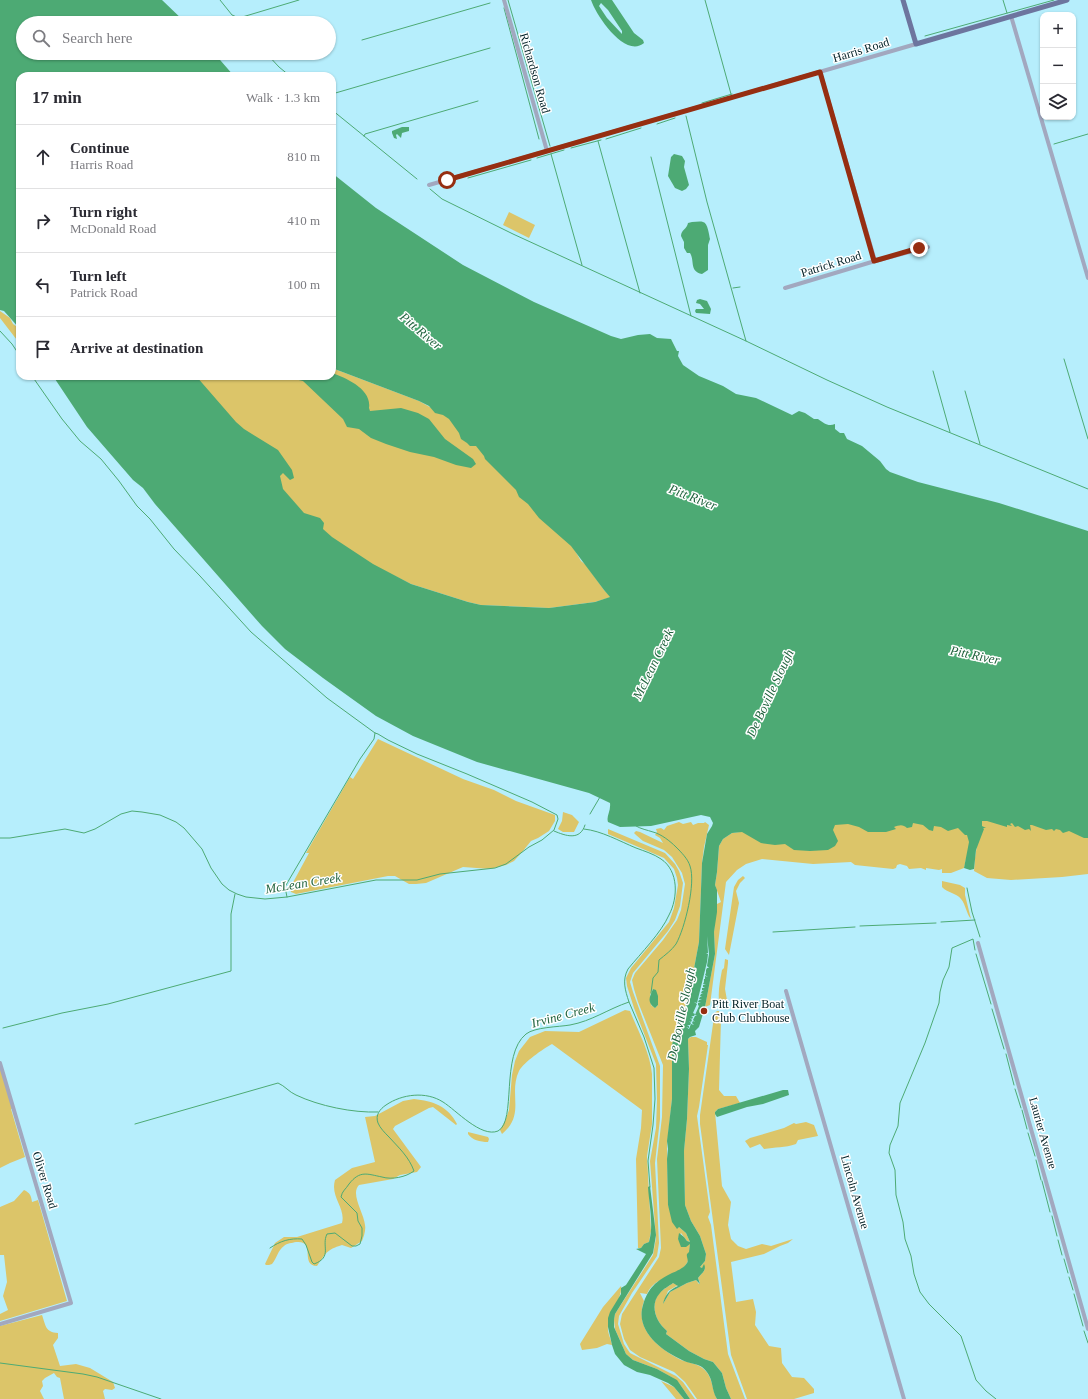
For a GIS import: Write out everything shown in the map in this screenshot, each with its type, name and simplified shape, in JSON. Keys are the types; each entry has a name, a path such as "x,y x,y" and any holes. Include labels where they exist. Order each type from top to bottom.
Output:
{"main road":[{"path":"903,0 916,44"},
{"name":"Harris Road","path":"916,44 1067,0"}],"street":[{"name":"Richardson Road","path":"504,0 547,151"},
{"path":"1011,16 1088,278"},
{"name":"Harris Road","path":"429,185 916,44"},
{"path":"820,72 874,261"},
{"name":"Patrick Road","path":"785,288 874,261 928,247"},
{"name":"Laurier Avenue","path":"978,944 1088,1329"},
{"name":"Lincoln Avenue","path":"786,992 904,1399"},
{"name":"Oliver Road","path":"0,1063 71,1303 0,1324"}],"shaded area":[{"path":"509,212 535,225 529,238 503,225"},
{"path":"0,311 10,318 16,326 16,339 0,318"},
{"path":"336,370 419,401 532,464 570,542 581,561 586,565 604,590 611,597 595,602 549,608 481,605 411,584 332,545 182,380 336,380"},
{"path":"378,739 463,779 555,815 555,821 549,831 531,841 514,861 506,865 490,869 463,867 426,883 409,884 395,876 388,876 296,894 291,892 290,888 309,853 306,853 350,777 353,779"},
{"path":"1088,790 1088,874 1011,880 987,878 974,871 982,812"},
{"path":"988,801 964,868 951,873 942,873 942,869 909,869 907,866 900,864 893,869 855,865 851,862 813,864 762,859 746,864 737,870 726,882 710,1005 705,1007 715,954 714,932 716,906 721,902 715,885 719,846 723,839 732,833"},
{"path":"563,812 572,815 579,822 574,832 563,832 558,829 562,821"},
{"path":"679,822 683,824 691,822 693,825 705,822 709,825 702,863 699,942 689,995 672,1045 672,1099 667,1145 668,1205 679,1227 686,1233 690,1242 687,1241 681,1233 678,1239 680,1242 690,1244 690,1246 688,1261 683,1268 655,1284 650,1288 647,1294 640,1293 644,1301 642,1320 645,1329 650,1336 664,1350 681,1360 701,1367 708,1374 717,1399 697,1399 685,1382 674,1372 640,1357 630,1350 624,1339 620,1324 622,1314 659,1257 661,1248 657,1159 662,1117 663,1065 638,1002 632,980 635,973 663,940 677,920 681,910 685,884 682,873 672,857 664,850 643,841 634,833 636,831 640,832 663,843 660,838 655,835 657,832 656,829 661,828 664,830 667,826","holes":["653,989 655,991 658,1005 655,1008 651,1005 650,995"]},
{"path":"608,829 665,853 675,864 683,883 680,906 675,920 668,931 633,973 630,982 660,1066 660,1119 655,1163 659,1243 657,1256 632,1293 619,1316 618,1324 624,1344 630,1353 676,1376 683,1382 695,1399 690,1399 679,1383 673,1378 657,1369 633,1360 626,1354 615,1329 615,1314 653,1255 656,1238 650,1161 656,1128 656,1064 634,1008 626,978 631,968 669,922 674,908 678,885 674,869 664,858 608,834"},
{"path":"743,876 745,878 740,883 736,891 739,903 729,955 725,949 734,887 738,880"},
{"path":"942,881 960,885 965,888 965,895 971,919 961,899 957,895 944,889 942,887"},
{"path":"725,959 728,960 725,989 727,1000 726,1006 720,1006 719,988"},
{"path":"625,1010 630,1011 640,1034 649,1058 652,1074 652,1124 647,1156 651,1231 649,1242 644,1244 641,1248 638,1248 636,1159 642,1110 552,1044 539,1052 521,1067 516,1079 515,1111 513,1119 502,1134 500,1130 509,1110 512,1075 515,1061 519,1051 530,1037 545,1031 579,1032"},
{"path":"717,1011 719,1011 721,1019 719,1090 724,1096 736,1096 740,1103 718,1109 715,1112 722,1186 731,1202 728,1225 731,1239 738,1246 746,1249 762,1244 771,1246 793,1239 788,1243 764,1254 731,1262 736,1302 753,1299 756,1312 755,1325 769,1346 781,1348 782,1363 792,1377 804,1378 814,1389 814,1393 794,1399 747,1399 731,1355 700,1124 714,1017"},
{"path":"691,1037 696,1037 707,1042 708,1045 697,1116 710,1212 708,1217 711,1225 728,1354 745,1399 731,1399 722,1373 713,1362 689,1351 666,1334 667,1331 657,1318 654,1308 660,1292 673,1283 678,1285 668,1291 663,1304 670,1292 696,1280 699,1284 698,1278 704,1271 705,1267 700,1267 705,1261 706,1254 700,1236 691,1221 685,1205 684,1151 689,1069 688,1039"},
{"path":"0,1062 14,1108 11,1109 25,1157 0,1168"},
{"path":"414,1099 434,1103 449,1113 457,1124 456,1125 433,1107 395,1126 393,1129 421,1167 417,1172 400,1175 393,1179 359,1185 356,1193 365,1227 365,1233 362,1241 351,1248 342,1245 329,1250 317,1266 312,1265 309,1262 306,1245 302,1242 290,1243 282,1248 272,1264 266,1265 265,1264 275,1243 284,1237 297,1237 342,1223 342,1212 336,1197 334,1186 335,1180 352,1168 375,1162 365,1117 375,1116 403,1101"},
{"path":"806,1122 814,1125 818,1136 798,1140 796,1144 784,1147 764,1149 760,1144 750,1148 745,1141 750,1138 784,1128 794,1123"},
{"path":"468,1132 488,1137 488,1142 474,1139 468,1134"},
{"path":"24,1190 30,1194 32,1202 38,1200 67,1301 0,1321 0,1314 8,1310 3,1296 7,1282 4,1255 0,1255 0,1207 14,1201"},
{"path":"621,1286 620,1295 608,1326 612,1345 607,1344 597,1348 582,1350 580,1344 603,1307"},
{"path":"42,1315 48,1330 58,1333 58,1338 53,1345 60,1366 76,1364 90,1368 113,1382 115,1388 112,1390 105,1389 103,1391 105,1399 64,1399 60,1378 54,1373 42,1381 43,1386 40,1391 44,1399 0,1399 0,1326"},
{"path":"661,1381 674,1387 684,1399 676,1399"}],"water":[{"path":"0,0 162,0 179,16 16,16 16,60 220,60 231,72 16,72 16,324 4,311 0,310"},
{"path":"591,0 612,0 634,33 643,40 644,43 636,46 628,45 620,40 612,33 594,7","holes":["601,3 608,10 622,31 622,34 607,18 599,6"]},
{"path":"402,127 409,127 409,131 402,133 401,138 397,134 397,139 394,138 392,131"},
{"path":"674,154 682,156 685,161 684,167 689,185 682,191 675,188 668,176 671,157"},
{"path":"336,176 376,208 463,265 534,302 611,336 621,339 650,334 657,338 671,339 677,351 679,351 678,356 683,365 699,376 723,386 736,394 756,398 792,415 799,411 826,424 835,424 835,429 840,433 844,433 847,439 862,446 880,461 890,472 918,482 999,503 1088,531 1088,838 1084,838 1069,831 1063,833 1060,830 1046,830 1032,825 1030,825 1031,831 1029,829 1025,830 1018,826 1015,827 1012,823 1010,824 1012,826 1007,825 1007,827 982,821 982,826 986,828 983,828 984,829 976,850 974,869 970,870 964,868 969,842 967,835 965,835 958,828 948,831 941,827 934,826 933,831 929,830 923,825 913,823 912,827 907,828 899,825 894,827 896,829 886,832 868,832 859,827 848,824 835,825 833,830 838,841 835,846 828,850 794,850 785,844 775,845 761,843 742,832 732,833 723,839 719,846 715,885 717,890 717,912 714,932 715,954 705,1007 699,1027 695,1031 696,1035 688,1039 689,1069 684,1151 685,1205 691,1221 700,1236 706,1254 705,1261 700,1267 702,1268 704,1264 705,1268 698,1278 700,1284 696,1280 670,1292 663,1304 668,1293 678,1286 673,1283 660,1293 654,1308 657,1318 667,1331 666,1334 689,1351 713,1362 722,1373 731,1399 717,1399 711,1379 702,1367 674,1356 652,1339 643,1323 642,1314 645,1299 653,1286 661,1279 686,1265 688,1262 687,1254 689,1252 690,1244 686,1247 681,1247 678,1239 679,1233 690,1242 686,1233 679,1227 677,1229 672,1222 668,1205 667,1141 672,1099 672,1045 676,1030 684,1014 689,995 699,942 702,863 707,834 713,823 710,817 701,815 651,826 620,827 608,822 610,803 589,793 477,762 413,736 376,716 285,649 262,626 155,504 143,488 133,480 87,427 56,380 199,380 236,422 244,429 278,450 292,470 294,478 290,480 283,473 280,476 283,489 304,513 320,518 324,523 323,529 332,537 373,564 411,584 481,605 549,608 595,602 610,597 571,546 539,518 528,504 519,497 516,490 485,459 476,446 470,446 461,439 459,433 449,419 443,415 435,413 429,406 336,370"},
{"path":"688,223 705,223 710,239 708,245 708,270 702,274 695,271 690,253 687,253 684,248 684,242 681,236"},
{"path":"700,299 707,301 711,309 710,314 696,313 696,309 704,309 700,304 696,303 697,300"},
{"path":"336,375 351,381 362,390 369,401 370,411 401,408 418,413 429,419 445,439 473,459 476,464 471,468 456,465 434,457 410,452 371,438 359,429 347,427 343,419 303,381 299,380 336,380"},
{"path":"653,989 656,990 658,996 658,1005 655,1008 650,1002 650,995"},
{"path":"783,1090 788,1090 789,1095 717,1117 715,1114 718,1109"},
{"path":"650,1186 656,1235 653,1253 615,1314 614,1327 626,1354 633,1360 657,1369 677,1380 690,1399 684,1399 674,1387 668,1383 650,1375 637,1372 624,1365 615,1354 608,1327 610,1312 621,1294 621,1288 626,1285 646,1254 636,1249 641,1248 644,1244 649,1242 651,1222 648,1187"}],"pier":[{"path":"707,936 709,954 707,966 709,968 707,968 705,975 708,977 705,976 703,984 706,985 703,985 705,988 702,988 704,991 702,991 701,993 703,994 700,996 702,997 699,999 702,1000 699,1000 698,1002 701,1003 698,1003 699,1006 695,1015 697,1016 695,1016 693,1020 695,1022 693,1021 692,1023 694,1025 691,1024 689,1029 686,1027 689,1028 687,1025 690,1025 691,1023 689,1021 691,1022 692,1020 690,1018 692,1019 693,1017 691,1016 694,1016 695,1014 693,1013 697,1004 694,1002 697,1003 707,962"}],"waterway":[{"path":"220,0 234,16"},
{"path":"246,16 299,0"},
{"path":"508,0 550,146"},
{"path":"705,0 731,94"},
{"path":"1003,0 1007,13"},
{"path":"925,36 1054,0"},
{"path":"362,40 490,3"},
{"path":"504,8 539,139"},
{"path":"336,93 490,48"},
{"path":"272,60 285,72"},
{"path":"702,103 732,94"},
{"path":"364,136 365,134 478,101"},
{"path":"336,113 417,179"},
{"path":"686,116 707,202 746,341"},
{"path":"657,124 675,118"},
{"path":"606,139 641,128"},
{"path":"1054,144 1088,134"},
{"path":"571,148 601,140"},
{"path":"598,141 640,293"},
{"path":"537,158 564,150"},
{"path":"551,154 582,265"},
{"path":"651,157 691,316"},
{"path":"468,178 531,160"},
{"path":"430,189 442,199 513,234 746,341 827,380 887,407 1088,489"},
{"path":"733,288 740,287"},
{"path":"0,331 16,350"},
{"path":"1064,359 1088,439"},
{"path":"933,371 950,432"},
{"path":"0,838 10,838 65,829 84,833 95,829 121,814 132,811 160,815 176,822 184,828 202,849 211,868 222,884 229,890 246,897 265,899 287,897 376,880 417,880 440,874 495,868 506,864 529,847 542,840 554,830 558,819 557,815 532,802 417,754 388,740 375,733 327,698 251,632 174,549 150,519 137,506 101,459 80,441 62,419 35,380"},
{"path":"965,391 980,444"},
{"path":"287,897 286,885 360,759 374,739 375,733"},
{"name":"McLean Creek","path":"590,814 600,797"},
{"name":"McLean Creek","path":"554,831 572,836 580,833 585,825"},
{"path":"636,826 659,834 671,842 680,851 689,863 692,883 689,905 683,927 676,944 659,960 658,972 653,978 651,993"},
{"name":"Irvine Creek","path":"270,1248 285,1240 302,1239 314,1264 320,1261 325,1255 325,1238 327,1234 335,1233 352,1246 360,1244 362,1228 358,1221 357,1213 341,1197 343,1192 353,1180 360,1175 368,1174 386,1178 394,1178 407,1175 414,1171 407,1157 378,1123 377,1117 379,1112 386,1105 392,1101 407,1096 429,1096 443,1102 469,1122 484,1131 498,1131 504,1125 507,1115 513,1057 518,1044 526,1034 535,1030 578,1023 629,1002 625,985 626,973 656,936 669,915 674,901 674,878 667,864 661,859 604,834 584,829"},
{"path":"967,888 972,912 980,937"},
{"path":"3,1028 62,1013 108,1004 231,971 231,914 235,894"},
{"path":"941,922 975,920"},
{"path":"860,926 936,923"},
{"path":"773,932 855,927"},
{"path":"975,950 973,939 952,948 949,967 943,980 940,992 939,1003 925,1043 900,1103 898,1126 890,1145 889,1153 895,1170 896,1195 903,1222 905,1239 920,1292 929,1304 961,1336 976,1380 996,1399"},
{"path":"976,954 991,1004"},
{"path":"629,1002 644,1037 654,1068 655,1099 648,1161 650,1187"},
{"path":"992,1009 1004,1049"},
{"path":"1006,1054 1014,1085"},
{"path":"135,1124 278,1083 296,1095 325,1105 347,1110 378,1112"},
{"path":"1015,1089 1021,1108"},
{"path":"1022,1110 1027,1129"},
{"path":"1028,1133 1035,1156"},
{"path":"1036,1160 1041,1180"},
{"path":"1042,1181 1050,1212"},
{"path":"1052,1216 1057,1236"},
{"path":"1058,1240 1062,1255"},
{"path":"1064,1259 1068,1273"},
{"path":"1069,1277 1073,1290"},
{"path":"1074,1294 1083,1326"},
{"path":"1084,1331 1088,1343"},
{"path":"0,1363 97,1377 161,1399"}],"place":[{"name":"Pitt River Boat Club Clubhouse","path":"704,1011"}],"route":[{"path":"447,180 820,72 874,261 919,248"}],"water label":[{"name":"Pitt River","path":"421,331"},
{"name":"Pitt River","path":"693,497"},
{"name":"Pitt River","path":"975,655"},
{"name":"De Boville Slough","path":"770,693"},
{"name":"De Boville Slough","path":"681,1014"}]}
